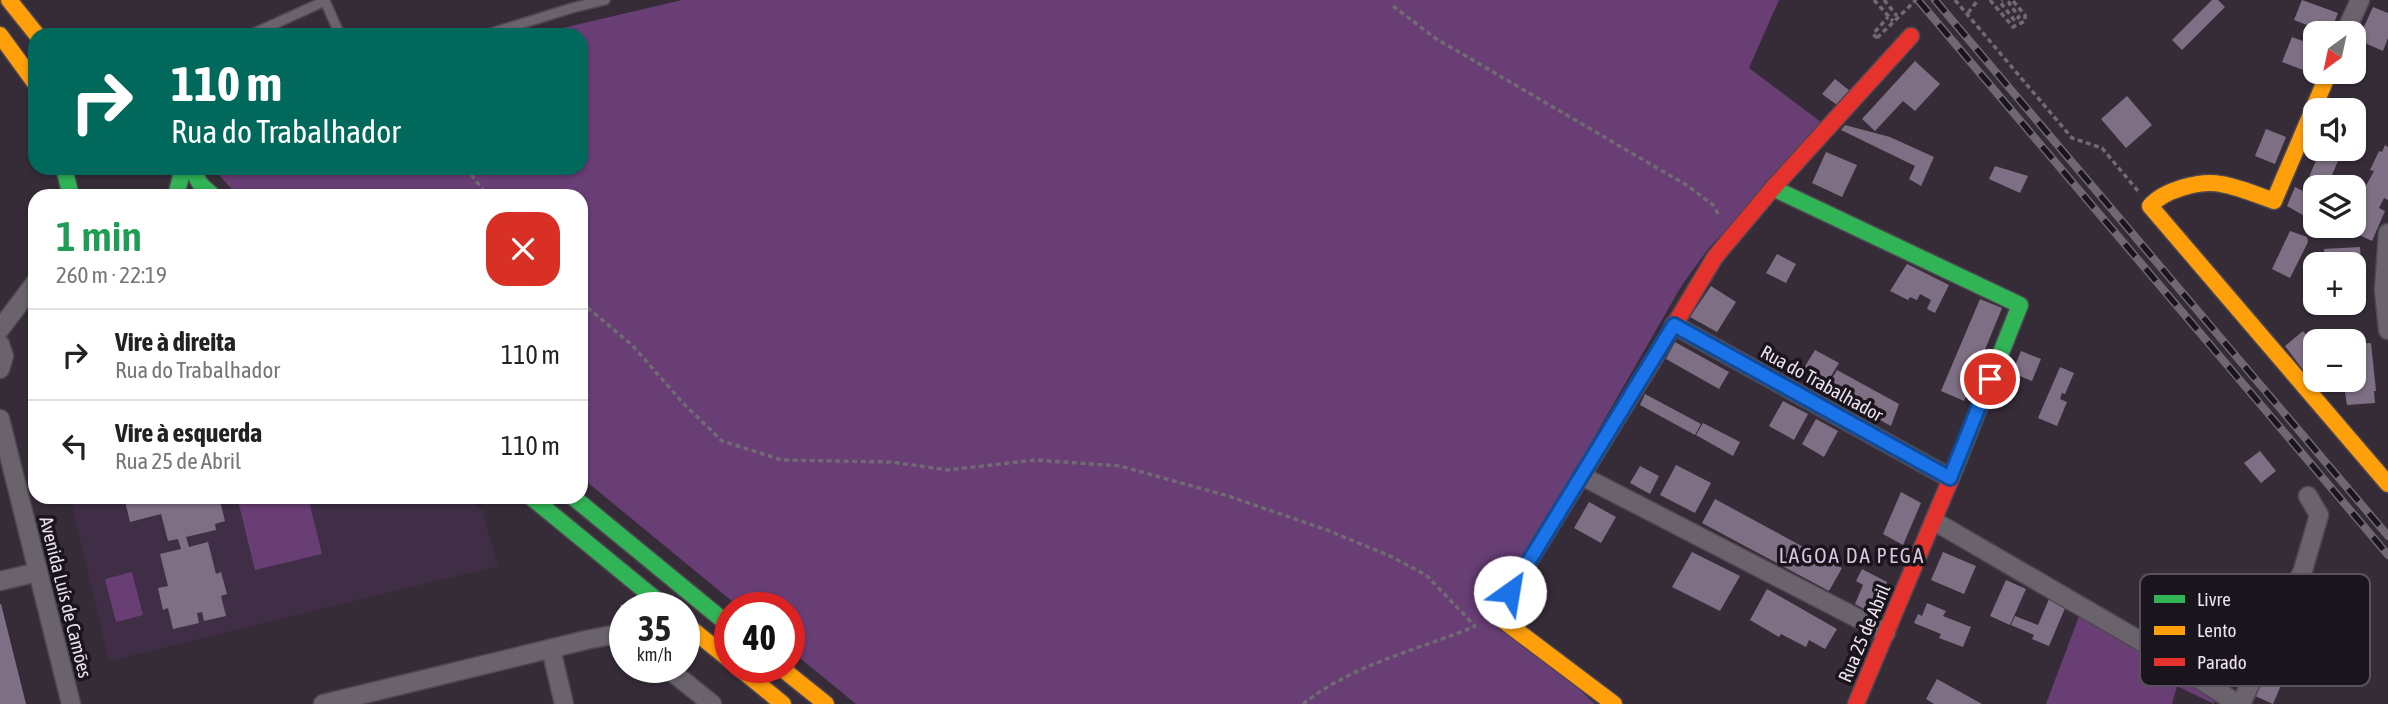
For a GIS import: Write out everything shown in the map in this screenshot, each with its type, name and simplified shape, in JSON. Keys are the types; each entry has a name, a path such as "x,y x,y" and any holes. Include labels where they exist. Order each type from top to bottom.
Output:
{"street":[{"path":"9,0 31,28"},
{"path":"2350,21 2360,0"},
{"path":"0,35 28,73"},
{"path":"1614,704 1496,615 1715,257 1773,188 1911,36"},
{"path":"2324,84 2274,201 2219,183 2176,188 2156,199 2150,206 2388,484"},
{"name":"Rua 25 de Abril","path":"1773,188 2020,305 1934,521 1856,704"},
{"path":"2388,233 2384,290 2388,329"},
{"path":"0,329 28,292"},
{"name":"Rua do Trabalhador","path":"1674,325 1950,478"},
{"path":"0,344 4,356 0,369"},
{"name":"Avenida Luís de Camões","path":"0,419 71,704"},
{"path":"1582,476 1886,634"},
{"path":"2301,574 2319,515 2308,496"},
{"path":"540,504 647,592"},
{"path":"582,504 714,613"},
{"path":"1934,521 2140,641"},
{"path":"0,581 38,572"},
{"path":"323,704 351,701 609,635"},
{"path":"700,636 714,647"},
{"path":"551,649 565,704"},
{"path":"686,683 712,704"},
{"path":"757,683 783,704"},
{"path":"800,683 826,704"},
{"path":"2211,686 2239,704 2248,686"}],"lane":[{"path":"505,28 572,4 605,0"},
{"path":"265,28 325,1 337,28"}],"path":[{"path":"1874,0 1888,17 1911,36"},
{"path":"1884,0 1897,16 1916,0"},
{"path":"1955,0 2072,138 2102,148 2150,206"},
{"path":"1968,13 1978,0"},
{"path":"1990,0 2013,27 2025,21 2025,15 2010,1 2009,4 2019,17 2015,21 2000,2 2002,0"},
{"path":"1393,6 1435,38 1688,186 1713,205 1731,237"},
{"path":"1877,37 1873,34 1888,17"},
{"path":"472,175 482,189"},
{"path":"588,308 632,346 722,442 782,460 891,462 948,470 1035,460 1120,467 1228,496 1327,530 1390,556 1426,575 1475,626"},
{"path":"1303,704 1367,666 1475,626 1496,615"}],"shaded area":[{"path":"682,0 1779,0 1749,68 1825,125 1708,249 1682,285 1494,611 1595,704 856,704 805,662 805,592 721,592 588,483 588,189 232,189 219,175 588,175 588,28 563,28"},
{"path":"72,504 475,504 482,510 498,566 109,661"},
{"path":"239,504 310,504 322,554 255,570"},
{"path":"132,572 143,615 116,622 105,579"},
{"path":"2081,611 2140,650 2140,686 2177,686 2172,704 2046,704"},
{"path":"2177,686 2194,686 2214,699 2214,704"}],"building":[{"path":"2212,0 2218,0 2225,7 2182,50 2172,40"},
{"path":"2302,0 2338,13 2335,21 2303,21 2303,24 2294,20"},
{"path":"2373,7 2388,13 2388,38 2383,51 2366,44 2366,22"},
{"path":"2292,37 2303,41 2303,70 2282,62"},
{"path":"1915,61 1940,84 1915,111 1903,101 1875,131 1862,119"},
{"path":"1835,79 1850,91 1837,105 1822,94"},
{"path":"2127,96 2152,125 2126,148 2101,119"},
{"path":"1845,125 1890,137 1934,157 1921,186 1909,179 1915,166 1841,130"},
{"path":"2266,129 2286,137 2275,164 2255,156"},
{"path":"2385,145 2388,147 2388,200 2384,198 2379,208 2385,211 2372,241 2366,238 2366,186 2374,171 2370,170 2379,151 2382,152"},
{"path":"1826,152 1857,165 1842,197 1812,183"},
{"path":"2316,161 2338,161 2332,175 2310,175"},
{"path":"1995,166 2028,176 2020,193 1989,179"},
{"path":"2295,187 2303,191 2303,215 2287,206"},
{"path":"2290,231 2307,238 2308,242 2290,278 2272,269"},
{"path":"2360,247 2360,252 2324,252 2324,249"},
{"path":"1777,254 1796,264 1786,283 1766,273"},
{"path":"1907,264 1949,285 1935,313 1927,309 1931,300 1920,294 1917,300 1910,297 1908,300 1890,291"},
{"path":"1711,286 1736,302 1717,332 1690,317"},
{"path":"1980,299 2002,308 1964,401 1941,391"},
{"path":"2303,331 2303,370 2285,346"},
{"path":"1675,342 1729,372 1719,389 1666,359"},
{"path":"2366,343 2371,343 2375,403 2347,405 2345,392 2366,392"},
{"path":"1815,350 1839,363 1823,389 1799,376"},
{"path":"2021,351 2041,359 2032,381 2012,373"},
{"path":"2060,367 2074,373 2060,399 2067,402 2057,426 2038,418"},
{"path":"1837,370 1899,404 1891,426 1825,390"},
{"path":"1645,394 1701,424 1695,435 1640,405"},
{"path":"1783,401 1808,414 1794,440 1769,426"},
{"path":"1816,419 1838,431 1824,457 1802,444"},
{"path":"1703,423 1740,442 1733,456 1696,435"},
{"path":"2260,451 2276,471 2261,483 2244,463"},
{"path":"1676,465 1711,483 1695,513 1660,495"},
{"path":"1640,466 1659,476 1650,494 1630,483"},
{"path":"1901,492 1921,503 1903,545 1883,534"},
{"path":"1715,499 1842,568 1829,591 1702,523"},
{"path":"1589,502 1616,517 1601,543 1574,528"},
{"path":"126,504 221,504 225,521 215,524 216,530 186,537 189,547 208,542 216,574 221,572 227,594 221,596 226,616 204,621 202,612 197,613 199,623 173,629 168,608 163,610 158,588 168,586 160,554 181,549 178,539 168,541 161,514 130,522"},
{"path":"1692,552 1740,576 1720,611 1672,587"},
{"path":"1943,552 1976,566 1964,594 1931,580"},
{"path":"1862,569 1887,582 1873,614 1855,604 1863,585 1856,581"},
{"path":"2006,580 2026,589 2010,625 1990,616"},
{"path":"1767,589 1837,629 1825,649 1809,640 1806,647 1781,634 1779,637 1750,620"},
{"path":"2049,599 2066,606 2049,646 2032,639 2034,635 2011,625 2015,616 2038,625"},
{"path":"1927,603 1946,611 1943,616 1971,627 1963,647 1939,638 1941,634 1914,623 1918,614 1922,616"},
{"path":"1,604 26,704 0,704"},
{"path":"1937,679 1982,704 1934,704 1926,699"},
{"path":"2257,686 2281,686 2273,704 2253,695"}],"railway":[{"path":"1918,0 2388,555"},
{"path":"1935,0 2388,536"}],"traffic: fast":[{"path":"66,175 69,189"},
{"path":"178,189 181,175"},
{"path":"195,175 205,189"},
{"path":"1773,188 2020,305 1952,476"},
{"path":"540,504 647,592"},
{"path":"582,504 714,613"}],"traffic: slow":[{"path":"9,0 31,28"},
{"path":"0,35 28,73"},
{"path":"2324,84 2274,201 2228,185 2203,183 2173,191 2150,206 2388,484"},
{"path":"1614,704 1496,615 1651,364"},
{"path":"700,636 714,647"},
{"path":"757,683 783,704"},
{"path":"800,683 826,704"}],"traffic: jam":[{"path":"1651,364 1715,257 1773,188 1911,36"},
{"path":"1856,704 1952,476"}],"district":[{"name":"LAGOA DA PEGA","path":"1852,556"}],"route":[{"path":"1510,592 1674,325 1950,478 1990,379"}]}
